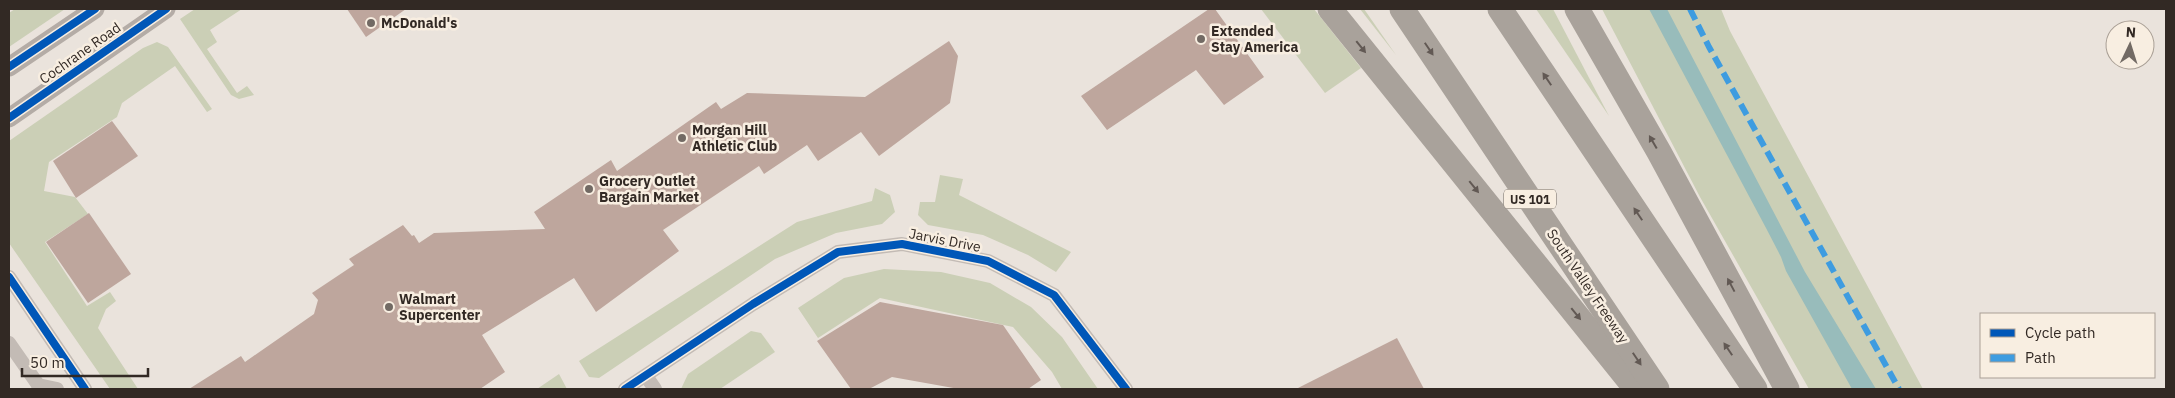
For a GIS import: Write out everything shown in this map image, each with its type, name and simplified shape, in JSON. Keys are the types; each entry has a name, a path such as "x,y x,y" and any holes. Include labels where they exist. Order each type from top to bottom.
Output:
{"highway":[{"path":"1330,9 1636,389"},
{"name":"South Valley Freeway","path":"1402,9 1658,389"},
{"path":"1500,9 1756,389"},
{"path":"1577,9 1659,152 1787,389"}],"main road":[{"name":"Cochrane Road","path":"9,67 95,9"},
{"name":"Cochrane Road","path":"9,118 166,9"}],"street":[{"name":"Jarvis Drive","path":"625,389 753,304 838,252 902,244 988,261 1054,295 1126,389"},
{"path":"9,277 85,389"},
{"path":"9,343 40,387 57,389"},
{"path":"646,376 655,389"}],"green space":[{"path":"15,9 65,9 9,47 9,13"},
{"path":"195,9 242,9 210,30 217,42 207,49 237,93 247,86 254,95 239,99 231,95 180,19"},
{"path":"1261,9 1314,9 1361,68 1325,93"},
{"path":"1360,9 1364,9 1396,55"},
{"path":"1536,9 1553,9 1609,116"},
{"path":"1602,9 1721,9 1730,31 1923,389 1809,389 1700,197"},
{"path":"157,42 168,47 212,109 207,112 175,66 122,103 117,117 49,162 44,191 75,197 88,214 45,242 87,306 110,292 116,301 106,309 98,328 138,389 110,389 9,243 9,141 143,48"},
{"path":"940,175 963,179 959,195 1071,252 1056,272 1028,255 983,235 928,225 918,215 920,202 935,202"},
{"path":"875,188 890,195 895,212 882,224 836,233 775,259 599,378 589,377 579,361 797,222 872,201"},
{"path":"884,269 941,272 990,283 1031,307 1062,337 1098,389 1062,389 1052,372 1013,327 880,298 818,338 798,308 844,278"},
{"path":"751,331 761,333 775,352 720,389 681,389 688,374"},
{"path":"559,374 567,389 537,389"}],"water":[{"path":"1649,9 1667,9 1805,272 1876,389 1852,389 1786,271 1766,228"}],"building":[{"name":"McDonald's","path":"347,9 406,9 366,37"},
{"name":"Extended Stay America","path":"1209,9 1215,9 1264,77 1224,105 1196,70 1107,130 1081,96"},
{"path":"949,41 958,56 950,103 879,156 861,132 818,161 807,145 764,174 759,166 663,230 679,251 596,312 574,278 482,335 505,372 480,389 189,389 241,356 245,362 314,314 318,300 312,293 354,265 349,259 403,225 412,236 414,235 419,243 434,233 545,229 534,212 611,160 617,171 716,102 721,109 747,93 865,97"},
{"path":"112,121 138,156 76,198 53,161"},
{"path":"89,213 131,274 88,303 46,242"},
{"path":"880,302 1003,325 1041,380 1028,389 959,389 892,377 869,389 851,389 817,341"},
{"path":"1397,338 1424,389 1296,389"}],"marked path":[{"path":"1690,9 1709,47 1899,389"}],"cycle path":[{"path":"9,67 95,9"},
{"path":"9,118 166,9"},
{"path":"625,389 753,304 838,252 902,244 988,261 1054,295 1126,389"},
{"path":"9,277 85,389"}],"place":[{"name":"McDonald's","path":"371,23"},
{"name":"Extended Stay America","path":"1201,39"},
{"name":"Morgan Hill Athletic Club","path":"682,138"},
{"name":"Grocery Outlet Bargain Market","path":"589,189"},
{"name":"Walmart Supercenter","path":"389,307"}]}
